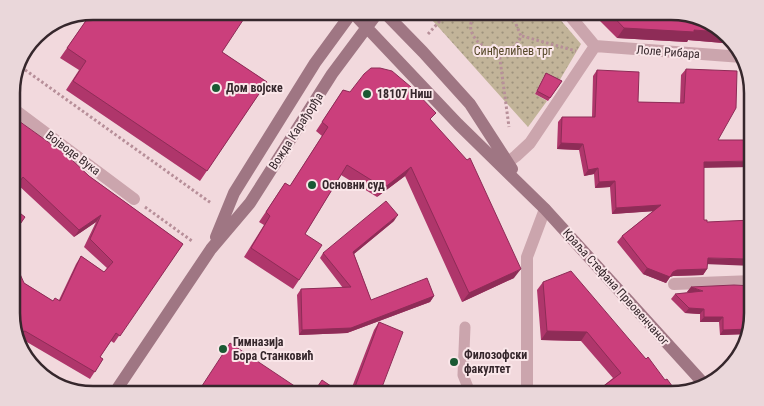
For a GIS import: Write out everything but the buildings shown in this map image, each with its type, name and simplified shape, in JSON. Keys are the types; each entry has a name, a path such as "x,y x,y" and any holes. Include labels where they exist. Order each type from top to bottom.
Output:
{"main road":[{"name":"Вожда Карађорђа","path":"211,249 234,193 315,62 347,20"},
{"name":"Краља Стефана Првовенчаног","path":"360,20 458,124 544,209 700,379"},
{"name":"Вожда Карађорђа","path":"119,386 211,249 250,203 332,74 373,20"},
{"name":"Краља Стефана Првовенчаног","path":"393,20 470,104 526,190"}],"street":[{"path":"508,162 530,142 594,46 573,20"},
{"name":"Лоле Рибара","path":"594,46 734,56"},
{"name":"Војводе Вука","path":"20,113 134,199"},
{"path":"527,386 527,257 544,209"},
{"path":"674,284 744,281"}],"lane":[{"path":"465,326 463,375 467,386"}],"path":[{"path":"428,34 441,20"},
{"path":"471,20 470,22 473,35 484,47 495,52 513,48 521,36"},
{"path":"515,20 521,36"},
{"path":"521,36 579,51"},
{"path":"499,52 509,127"},
{"path":"24,69 211,203"},
{"path":"134,199 192,241"}],"green space":[{"name":"Синђелићев трг","path":"432,20 561,20 581,44 558,83 544,76 535,94 547,101 528,127"}],"place":[{"name":"Дом војске","path":"216,88"},
{"name":"18107 Ниш","path":"367,94"},
{"name":"Основни суд","path":"312,185"},
{"name":"Гимназија Бора Станковић","path":"223,349"},
{"name":"Филозофски факултет","path":"454,362"}]}
